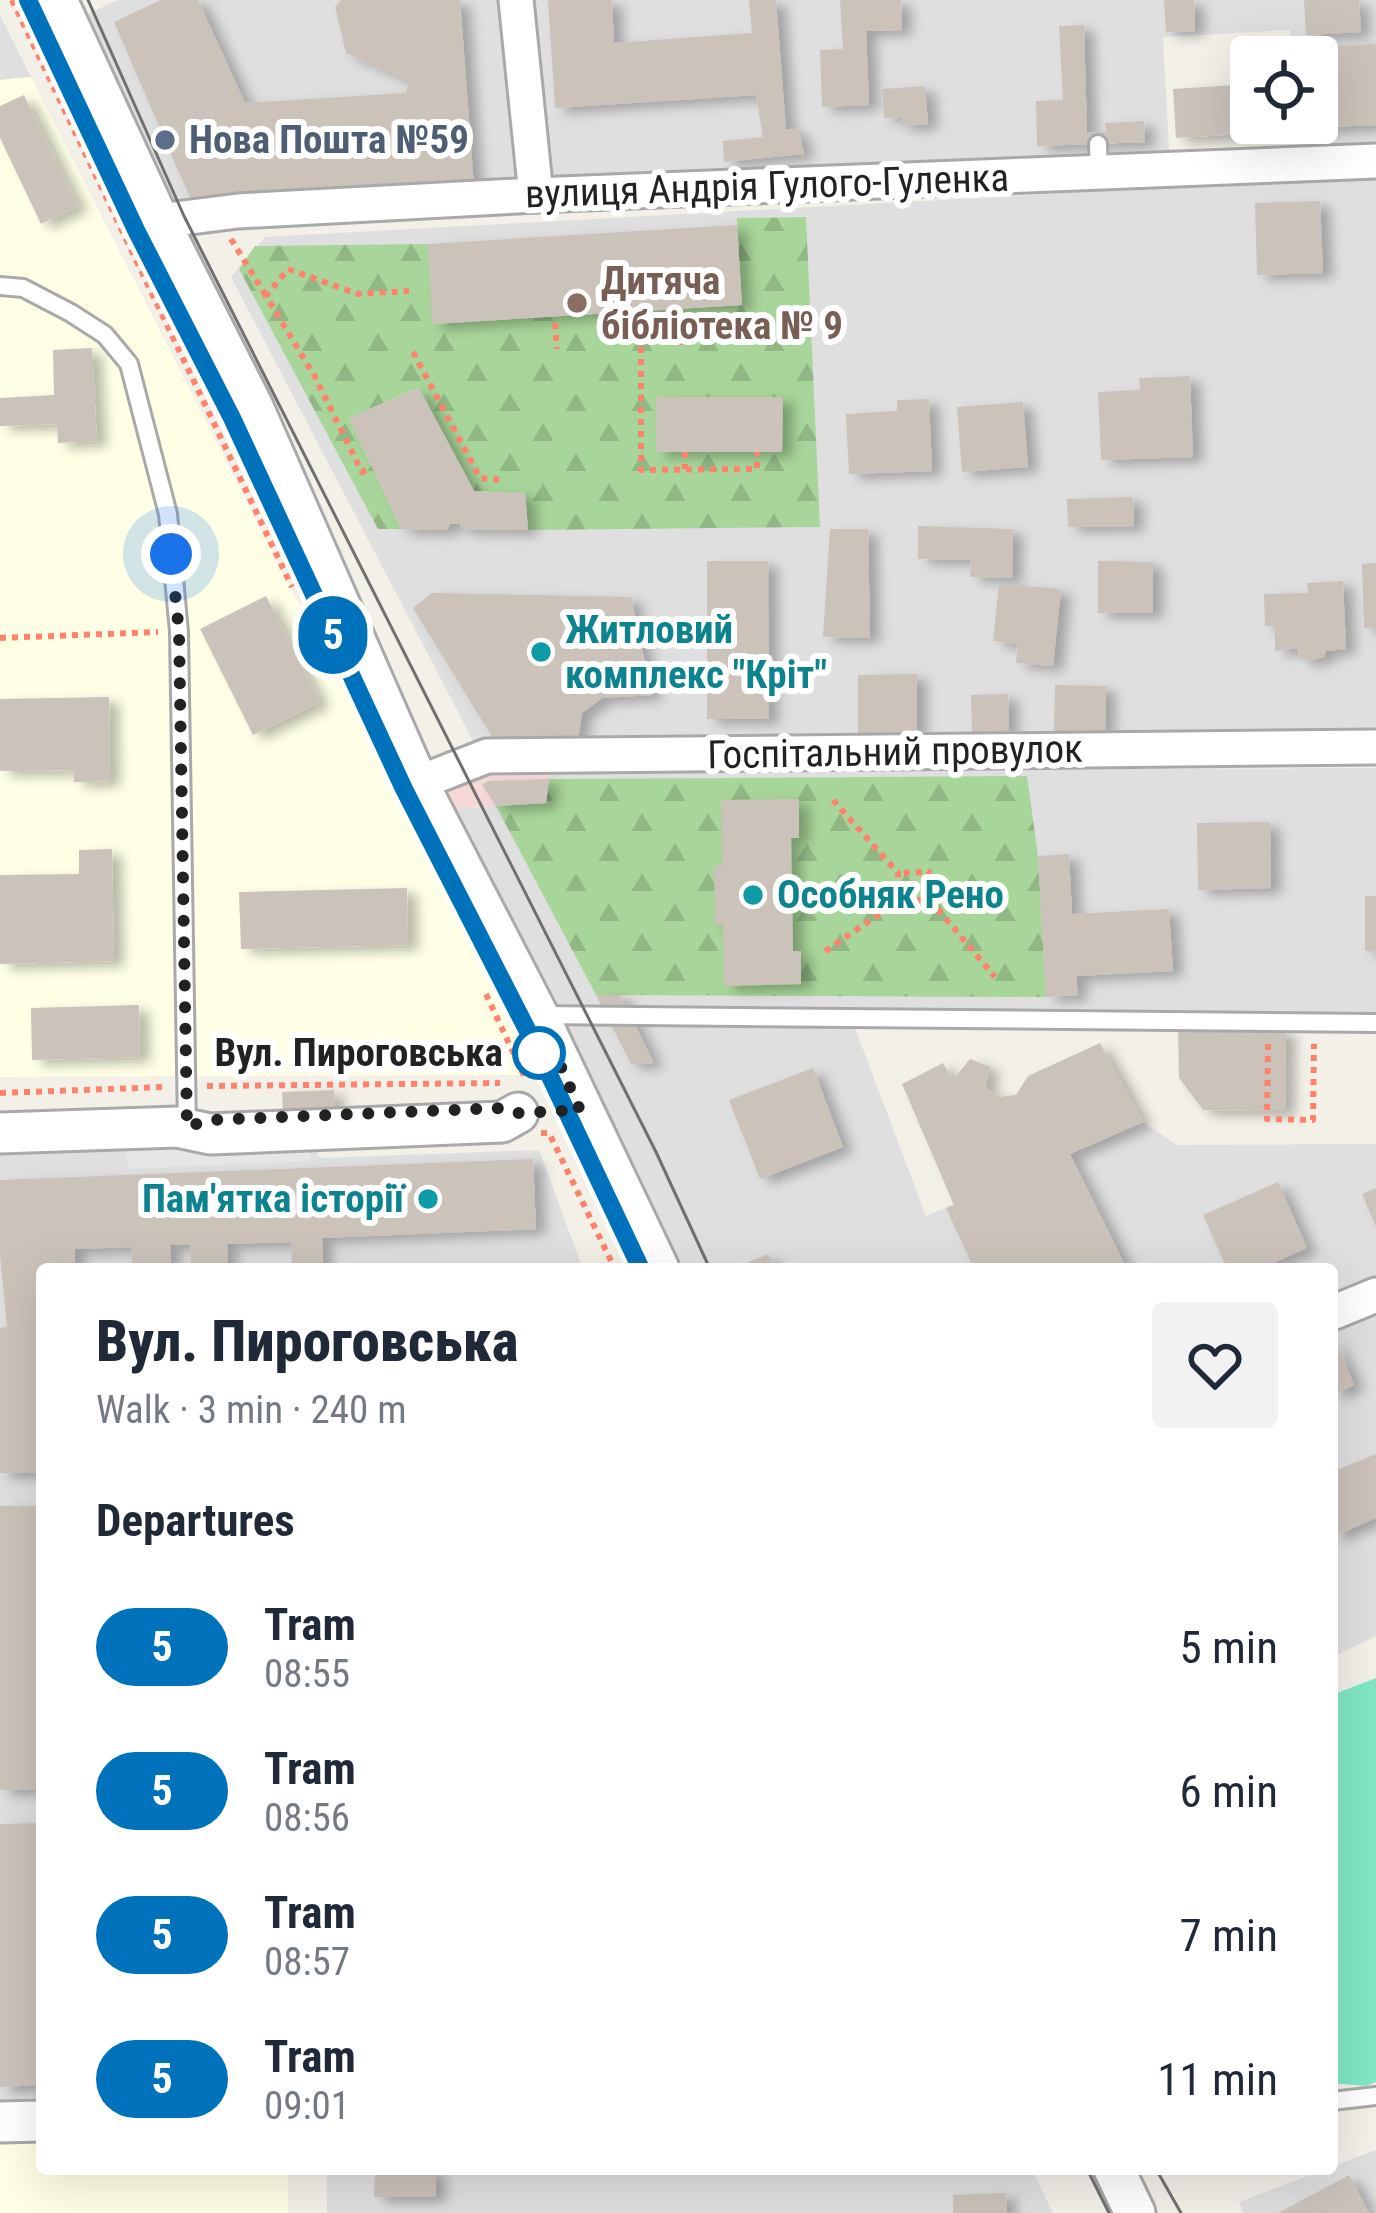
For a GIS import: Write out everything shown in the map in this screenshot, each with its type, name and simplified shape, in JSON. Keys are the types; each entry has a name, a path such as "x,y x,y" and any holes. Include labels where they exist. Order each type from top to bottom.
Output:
{"street":[{"path":"57,0 159,221 254,407 418,783 538,1015 656,1263"},
{"path":"516,0 536,195"},
{"name":"вулиця Андрія Гулого-Гуленка","path":"159,221 238,212 1098,158 1376,161"},
{"name":"Госпітальний провулок","path":"418,783 487,757 1376,747"},
{"path":"0,1133 502,1108 518,1113 580,1110"},
{"path":"1338,1311 1376,1295"},
{"path":"0,2122 36,2121"},
{"path":"1117,2175 1136,2213"}],"lane":[{"path":"0,286 23,288 71,313 105,335 130,364 167,514 179,632 187,1127"},
{"path":"538,1015 1376,1023"},
{"path":"1338,2100 1376,2096"}],"path":[{"path":"12,0 301,607"},
{"path":"366,470 362,472 315,376 266,296 288,269 358,294 409,291"},
{"path":"678,315 681,346"},
{"path":"555,323 557,349"},
{"path":"641,347 640,470 757,469 758,452"},
{"path":"413,352 480,478 502,484"},
{"path":"685,452 686,469"},
{"path":"0,638 179,632"},
{"path":"833,800 898,873 899,901"},
{"path":"898,873 929,872 930,900 995,977"},
{"path":"825,951 899,901 930,900"},
{"path":"0,1093 528,1083 476,975"},
{"path":"1268,1022 1267,1119 1290,1120 1313,1120 1314,1023"}],"shaded area":[{"path":"118,0 518,0 534,210 183,227 85,15"},
{"path":"526,0 1376,0 1376,156 1298,159 1297,144 1338,144 1338,36 1290,36 1290,30 1163,37 1170,167 541,207"},
{"path":"0,15 31,77 0,80"},
{"path":"31,77 538,1075 0,1077 0,80"},
{"path":"1376,176 1376,746 481,756 231,277 265,237"},
{"path":"1376,768 1376,1020 538,1013 436,810 545,803 549,771"},
{"path":"486,771 549,771 546,803 436,810 421,784"},
{"path":"542,1017 852,1020 926,1216 1143,1122 1177,1145 1376,1144 1376,1294 1338,1310 1338,1263 658,1263"},
{"path":"0,1132 127,1148 128,1168 309,1161 310,1140 320,1158 539,1150 581,1263 36,1263 36,2110 0,2111"},
{"path":"310,1140 310,1161 128,1169 127,1148"},
{"path":"1376,1297 1376,1636 1338,1654 1338,1313"},
{"path":"36,2122 36,2175 288,2175 288,2213 0,2213 0,2123"},
{"path":"1376,2150 1376,2213 1243,2213 1239,2202 1310,2175 1338,2175 1338,2164"},
{"path":"327,2175 1035,2175 1053,2213 327,2213"}],"green space":[{"path":"806,217 820,527 528,530 525,494 474,491 418,388 349,418 401,529 378,529 239,269 255,246 428,244 433,324 741,305 737,218"},
{"path":"1027,776 1038,856 1046,997 596,995 496,806 546,803 549,779"},
{"path":"1376,1678 1376,2082 1366,2086 1338,2084 1338,1693"}],"building":[{"path":"161,0 198,0 245,103 406,93 409,81 346,53 335,7 341,0 460,0 474,187 206,206 191,200 114,22"},
{"path":"548,0 612,0 614,43 752,33 749,0 776,0 786,130 798,129 804,154 724,162 723,141 763,137 756,95 555,108"},
{"path":"840,0 901,0 902,30 866,31 869,105 822,107 820,50 843,49"},
{"path":"1164,0 1194,0 1195,31 1166,32"},
{"path":"1304,0 1359,0 1361,32 1306,35"},
{"path":"1084,25 1087,133 1106,132 1105,123 1144,121 1145,142 1037,146 1036,101 1063,100 1059,26"},
{"path":"1376,44 1376,125 1338,127 1338,46"},
{"path":"1230,85 1230,135 1176,138 1173,89"},
{"path":"925,86 928,124 901,126 901,117 884,118 882,89"},
{"path":"24,95 78,206 41,224 0,138 0,106"},
{"path":"1320,201 1323,273 1257,275 1255,203"},
{"path":"737,225 742,305 432,324 428,244"},
{"path":"92,348 97,441 58,443 57,424 0,426 0,398 54,395 53,350"},
{"path":"1190,376 1193,457 1101,460 1098,392 1140,390 1139,378"},
{"path":"419,388 474,491 525,493 528,530 462,529 460,524 450,524 447,530 401,529 349,418"},
{"path":"656,397 783,397 782,452 656,452"},
{"path":"929,399 932,471 849,474 846,414 897,411 897,400"},
{"path":"1023,402 1028,467 962,472 957,407"},
{"path":"1133,497 1134,526 1068,527 1067,499"},
{"path":"918,526 1013,529 1012,578 970,577 971,560 918,559"},
{"path":"830,529 868,529 870,638 823,637"},
{"path":"707,561 768,561 769,719 707,719"},
{"path":"1098,561 1153,562 1153,613 1098,613"},
{"path":"1376,563 1376,628 1364,628 1362,564"},
{"path":"1343,581 1346,649 1326,651 1324,657 1307,661 1297,648 1275,651 1275,626 1265,626 1264,594 1308,593 1307,583"},
{"path":"999,584 1061,589 1053,666 1016,663 1018,644 993,641"},
{"name":"Житловий комплекс \"Кріт\"","path":"432,593 631,597 652,695 602,698 582,713 576,753 499,748 413,608"},
{"path":"266,596 320,702 253,735 200,629"},
{"path":"917,674 917,733 858,733 858,675"},
{"path":"1055,685 1106,686 1105,733 1054,733"},
{"path":"1008,694 1009,732 972,733 971,695"},
{"path":"109,697 110,781 74,782 74,770 0,771 0,699"},
{"path":"549,779 546,803 496,806 482,785 488,781"},
{"name":"Особняк Рено","path":"799,799 799,838 791,838 793,951 801,951 801,984 724,986 723,925 715,925 714,866 722,866 721,800"},
{"path":"1270,822 1271,888 1198,890 1197,823"},
{"path":"112,849 114,961 0,964 0,875 79,874 79,850"},
{"path":"1069,854 1072,914 1169,909 1173,971 1076,976 1078,995 1046,997 1038,856"},
{"path":"407,888 408,945 241,949 239,892"},
{"path":"1365,896 1376,896 1376,952 1365,951"},
{"path":"596,995 620,995 654,1063 631,1064"},
{"path":"139,1005 140,1057 32,1060 31,1008"},
{"path":"1178,1027 1286,1029 1285,1111 1203,1110 1179,1078"},
{"path":"1100,1043 1143,1122 1070,1154 1124,1263 971,1263 946,1208 954,1205 902,1084 943,1063 953,1080 970,1059 990,1067 985,1088 999,1097 1016,1095 1028,1076"},
{"path":"813,1068 843,1147 760,1179 729,1100"},
{"path":"334,1090 335,1108 283,1111 282,1092"},
{"path":"533,1159 536,1229 322,1238 323,1263 292,1263 291,1242 227,1244 228,1263 191,1263 190,1245 170,1245 171,1263 132,1263 131,1247 75,1249 75,1263 36,1263 36,1472 0,1473 0,1328 7,1327 0,1180"},
{"path":"1278,1182 1307,1248 1273,1263 1224,1263 1203,1215"},
{"path":"1376,1188 1376,1227 1362,1194"},
{"path":"768,1254 772,1263 746,1263"},
{"path":"1338,1348 1354,1385 1338,1392"},
{"path":"1376,1454 1376,1518 1338,1534 1338,1470"},
{"path":"0,1506 36,1506 36,1789 0,1790"},
{"path":"36,1823 36,2085 0,2087 0,1824"},
{"path":"375,2175 436,2175 436,2197 374,2197"},
{"path":"1349,2175 1369,2213 1278,2213"},
{"path":"1006,2193 1007,2213 953,2213 953,2195"}],"tram line":[{"path":"28,0 232,419 404,789 539,1053 638,1263"},
{"name":"5","path":"28,0 136,230 232,418 404,789 539,1053 638,1263"},
{"path":"88,0 184,216 656,1152 707,1263"},
{"path":"1090,2175 1109,2213"},
{"path":"1159,2175 1181,2213"}],"place":[{"name":"Нова Пошта №59","path":"165,140"},
{"name":"Дитяча бібліотека № 9","path":"577,303"},
{"name":"Житловий комплекс \"Кріт\"","path":"541,652"},
{"name":"Особняк Рено","path":"753,895"},
{"name":"Вул. Пироговська","path":"539,1053"},
{"name":"Пам'ятка історії","path":"428,1199"}],"route":[{"path":"171,554 179,632 187,1127 209,1120 502,1108 518,1113 580,1110 550,1042 539,1053"}]}
